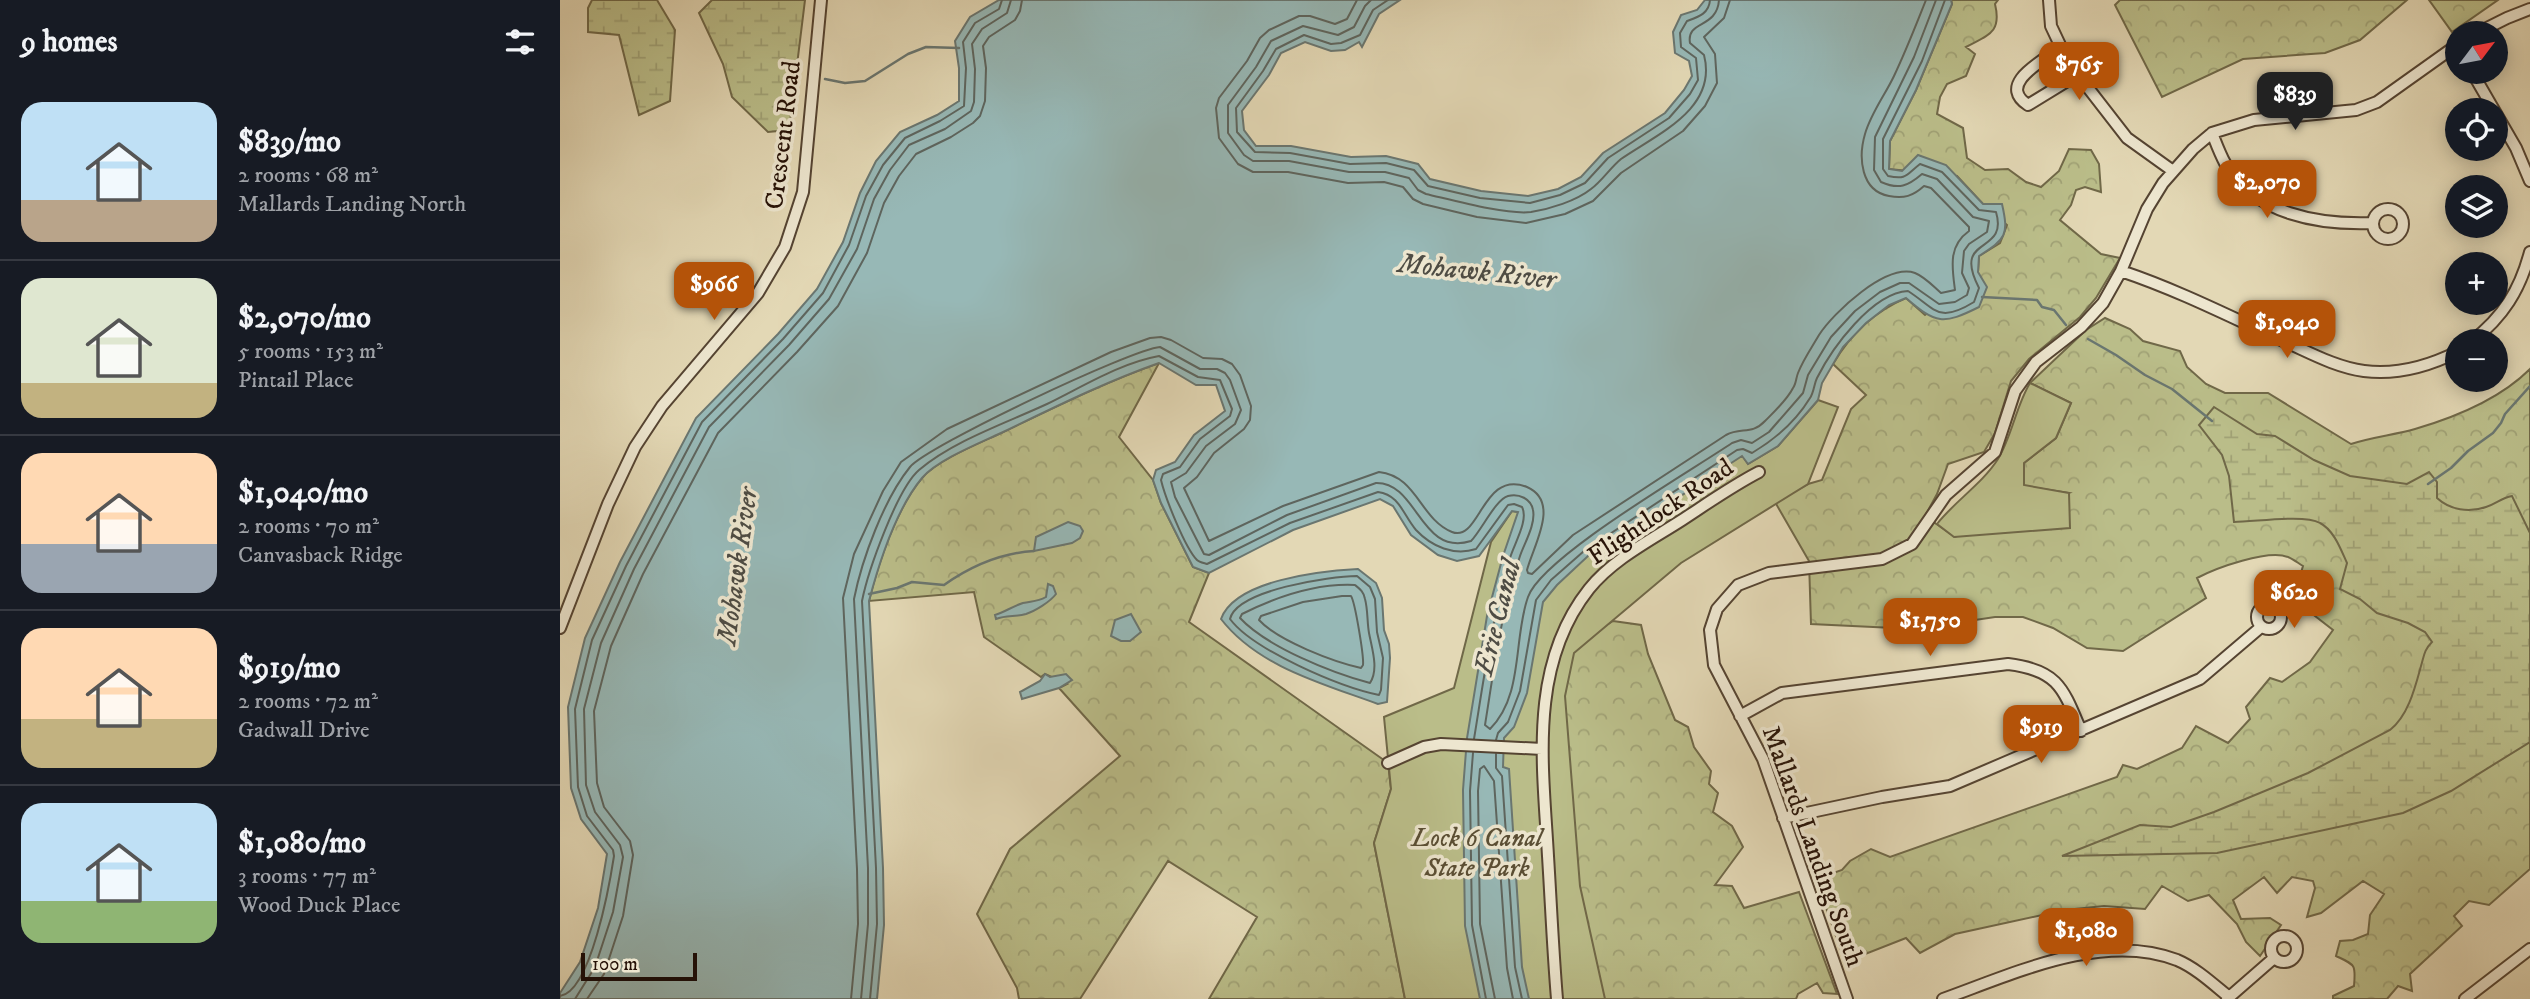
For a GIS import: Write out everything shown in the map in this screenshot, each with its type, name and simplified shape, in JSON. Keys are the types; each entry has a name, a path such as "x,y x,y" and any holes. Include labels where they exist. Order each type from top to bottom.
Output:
{"street":[{"name":"Crescent Road","path":"560,628 608,504 635,447 662,406 758,293 785,247 803,192 821,0"},
{"path":"2049,0 2051,26 2060,48 2077,75 2127,138 2173,171"},
{"path":"2501,21 2530,9"},
{"path":"2060,48 2018,81 2018,98 2028,105 2077,75"},
{"path":"2373,223 2340,224 2311,220 2269,204 2240,182 2225,164 2212,133 2254,120 2356,110 2377,102 2445,55"},
{"path":"2479,84 2516,148 2530,181"},
{"name":"Mallards Landing South","path":"1847,999 1763,759 1714,665 1710,629 1717,609 1738,585 1769,573 1882,559 1912,544 1946,495 1995,452 2015,391 2036,362 2081,327 2103,303 2121,271 2147,209 2173,171 2212,133"},
{"path":"2485,329 2506,309 2515,294 2530,252"},
{"path":"2121,271 2340,366 2394,372 2445,356"},
{"name":"Flightlock Road","path":"1557,999 1542,749 1544,697 1567,624 1589,589 1606,572 1721,492 1759,472"},
{"path":"1783,818 1950,786 2200,679 2261,627"},
{"path":"1740,716 1782,693 2008,664 2034,668 2049,676 2062,690 2081,731"},
{"path":"1388,763 1424,747 1441,744 1542,749"},
{"path":"2465,999 2530,949"},
{"path":"1943,999 2073,956 2103,951 2154,954 2178,961 2205,978 2228,998 2274,958"}],"green space":[{"path":"592,0 657,0 675,30 670,101 639,115 619,35 588,32 588,8"},
{"path":"712,0 805,0 789,130 768,132 732,97 723,64 699,13"},
{"path":"1951,0 1998,0 1995,4 1997,21 1991,32 1966,47 1975,54 1966,76 1947,84 1940,97 1937,114 1963,128 1967,158 1985,170 2008,169 2026,182 2041,187 2059,171 2069,149 2091,150 2099,164 2101,192 2085,187 2076,190 2071,205 2060,220 2101,254 2120,258 2096,298 2080,317 2029,359 2011,381 1995,433 1984,452 1948,464 1925,516 1955,537 2069,493 2024,486 2024,463 2056,438 2071,403 2030,383 2086,330 2105,318 2130,329 2143,341 2180,351 2187,367 2206,384 2225,393 2268,393 2351,444 2415,429 2461,413 2500,392 2508,392 2508,387 2530,369 2530,869 2489,905 2469,901 2454,916 2462,926 2410,974 2412,991 2398,986 2387,999 2333,999 2333,996 2354,986 2353,966 2336,956 2340,941 2353,940 2368,934 2370,915 2384,894 2363,881 2321,913 2307,917 2315,888 2313,881 2292,877 2277,893 2264,877 2233,900 2241,919 2270,918 2281,925 2260,956 2246,942 2237,924 2209,895 2188,901 2162,886 2145,909 2104,906 2065,910 1955,934 1920,953 1906,938 1845,962 1816,879 1842,870 1850,861 1871,849 1890,857 2117,777 2123,765 2137,769 2182,748 2196,726 2228,743 2250,719 2246,707 2270,678 2282,682 2310,662 2333,630 2293,599 2303,566 2279,555 2255,557 2197,578 2206,598 2123,651 2087,648 2053,628 2023,617 1995,617 1915,629 1811,624 1809,561 1775,502 1808,484 1822,480 1851,409 1866,395 1833,364 1847,343 1864,325 1895,303 1906,298 1925,315 1978,272 1979,256 2000,243 2007,225 1957,176 1889,169 1890,141 1916,90 1952,4"},
{"path":"2120,0 2407,0 2360,40 2325,53 2243,59 2162,97 2115,5"},
{"path":"2429,0 2498,0 2468,21 2445,22"},
{"path":"1159,363 1119,437 1153,480 1161,503 1193,567 1209,573 1189,622 1388,763 1391,789 1374,843 1405,999 1209,999 1257,917 1168,861 1080,999 1019,999 1017,988 977,914 1010,849 1120,756 1059,688 1067,684 1045,674 1041,677 984,637 974,592 869,601 878,570 904,504 929,471 959,452 1119,378"},
{"path":"2030,383 2071,403 2056,438 2024,463 2024,485 2069,493 2070,528 1954,537 1937,524 1998,459"},
{"name":"Lock 6 Canal State Park","path":"1818,400 1838,407 1808,484 1681,563 1574,653 1565,696 1580,886 1605,999 1405,999 1374,843 1391,789 1384,717 1454,688 1491,542 1512,511 1679,497 1742,455 1748,464 1778,446"},
{"path":"2214,407 2257,434 2275,436 2314,460 2350,476 2407,484 2429,472 2437,482 2437,498 2454,508 2480,509 2512,496 2530,533 2530,742 2451,791 2403,813 2217,853 2062,856 2140,825 2171,827 2214,812 2308,773 2390,730 2406,709 2425,653 2432,642 2425,632 2408,623 2377,613 2360,599 2340,589 2347,563 2340,546 2325,526 2303,519 2234,522 2229,476 2222,455 2199,425"},
{"path":"1613,621 1641,625 1648,654 1675,720 1688,727 1694,747 1711,771 1709,784 1718,793 1713,812 1732,826 1743,847 1715,885 1732,886 1744,908 1799,892 1837,994 1823,993 1817,983 1798,994 1796,999 1568,999 1561,666 1581,641"}],"water":[{"path":"999,0 1400,0 1379,14 1362,47 1359,42 1345,50 1331,51 1305,42 1281,53 1269,75 1242,111 1244,130 1256,146 1291,146 1351,157 1386,156 1418,164 1430,179 1481,191 1528,196 1558,189 1581,177 1603,153 1665,113 1692,76 1689,61 1675,53 1673,32 1681,15 1697,10 1705,0 1951,0 1952,4 1916,90 1890,141 1889,169 1902,171 1918,155 1946,165 1983,204 2002,204 2005,223 2003,235 1995,245 1979,256 1978,272 1987,287 1979,307 1957,317 1940,319 1925,313 1906,298 1889,305 1866,323 1843,347 1822,383 1818,400 1778,446 1748,464 1742,456 1588,556 1543,602 1527,693 1514,727 1504,738 1503,767 1509,769 1522,967 1529,999 1480,999 1465,926 1463,790 1467,738 1487,616 1518,512 1512,511 1479,556 1457,561 1438,555 1411,535 1393,506 1380,499 1293,530 1209,573 1193,567 1161,503 1153,480 1156,470 1175,462 1194,435 1225,411 1216,385 1196,385 1159,363 1079,396 948,458 922,478 897,520 869,601 883,868 884,925 877,999 560,999 560,993 580,962 598,908 607,854 581,819 571,788 568,707 585,638 620,562 696,418 778,334 817,289 843,242 860,193 876,161 900,132 937,115 959,101 959,68 955,41 970,17"},
{"path":"1068,522 1080,526 1083,531 1080,538 1072,543 1034,551 1036,537"},
{"path":"1358,569 1376,583 1382,598 1384,630 1390,658 1387,702 1378,704 1314,681 1273,662 1236,636 1221,619 1229,606 1243,595 1261,587 1302,575"},
{"path":"1048,584 1053,586 1056,594 1042,606 1026,614 996,619 995,615 1046,597"},
{"path":"1131,614 1141,632 1130,641 1121,641 1111,636 1115,620"},
{"path":"1045,674 1050,677 1066,674 1072,680 1059,688 1022,699 1020,692 1040,681"}],"waterway":[{"path":"825,79 845,83 865,81 908,54 926,47 959,48"},
{"path":"1982,297 2037,300 2042,307 2054,310 2066,325"},
{"path":"2088,339 2172,389 2212,421"},
{"path":"2428,484 2493,433 2505,414 2530,386"},
{"path":"869,594 912,582 944,585 986,562 1009,554 1034,551"}],"water label":[{"name":"Mohawk River","path":"1477,270"},
{"name":"Mohawk River","path":"736,566"},
{"name":"Erie Canal","path":"1496,617"}]}
